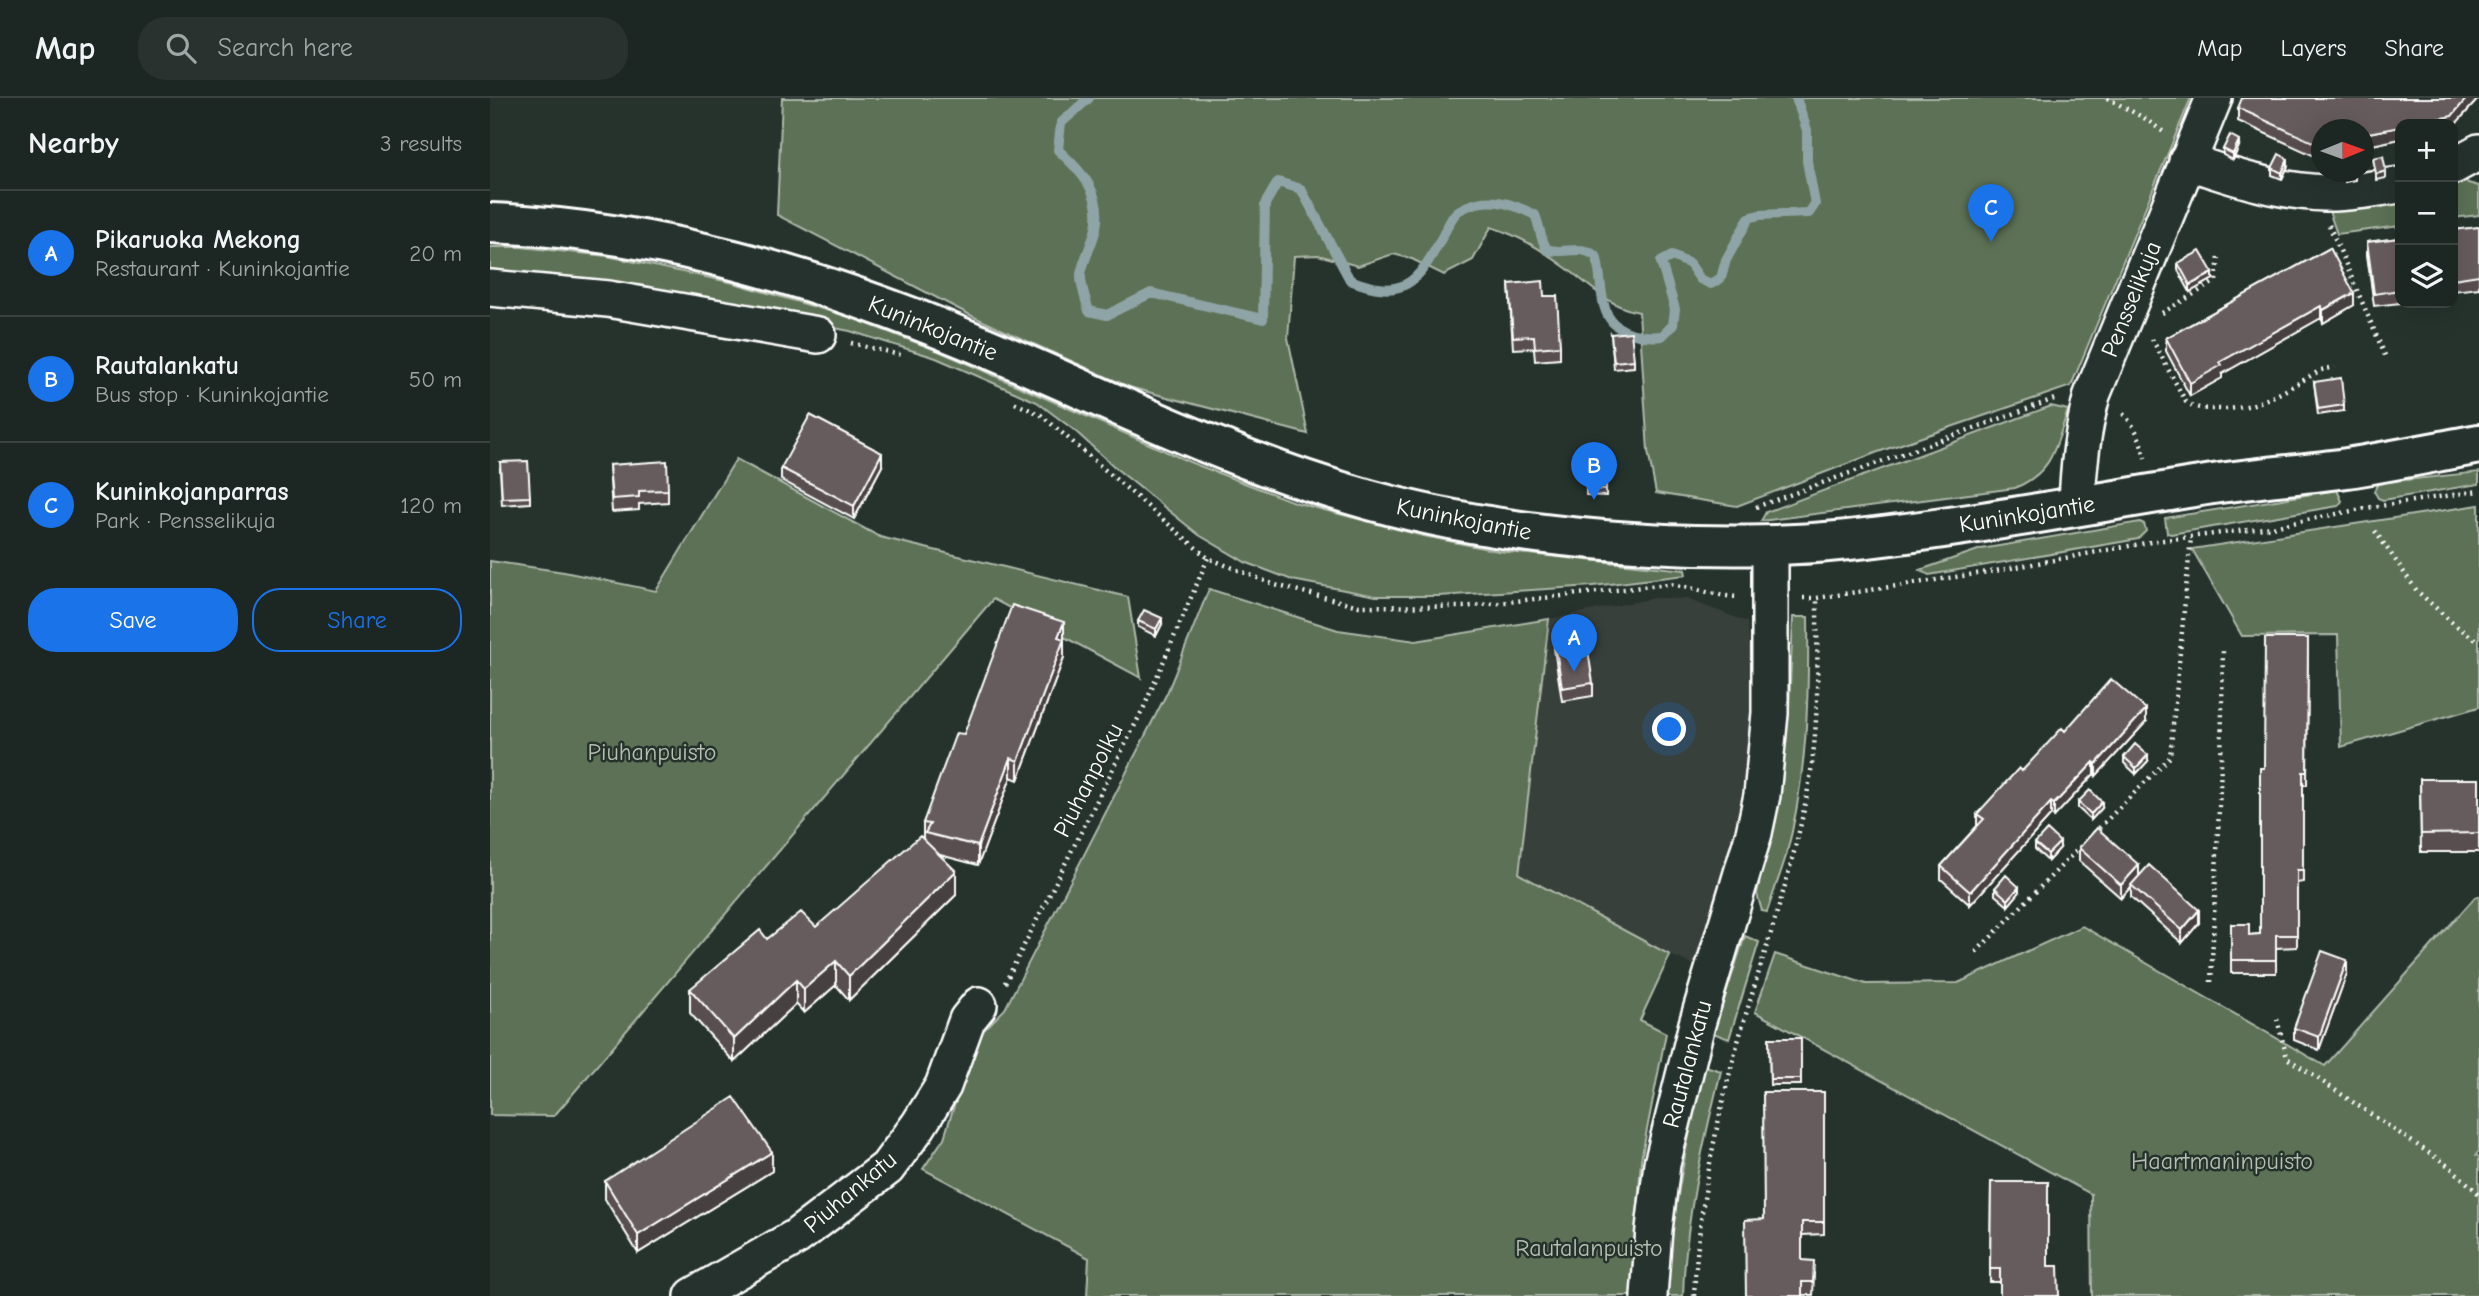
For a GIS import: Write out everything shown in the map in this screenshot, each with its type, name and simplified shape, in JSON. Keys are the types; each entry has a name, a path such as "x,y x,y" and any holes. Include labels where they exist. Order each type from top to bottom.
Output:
{"main road":[{"name":"Kuninkojantie","path":"490,223 534,225 624,237 788,275 964,338 1272,469 1425,515 1501,529 1580,539 1638,543 1770,545 1836,542 2077,507 2202,485 2350,467 2479,444"}],"street":[{"name":"Pensselikuja","path":"2077,507 2080,445 2092,395 2214,98"},
{"path":"2458,163 2479,152"},
{"path":"2189,157 2249,182 2326,193 2355,192 2395,185"},
{"path":"490,288 608,299 818,335"},
{"name":"Rautalankatu","path":"1649,1296 1662,1164 1697,1024 1754,833 1762,795 1770,713 1770,545"},
{"name":"Piuhankatu","path":"693,1296 796,1237 887,1168 943,1086 967,1020 979,1006"}],"path":[{"path":"2107,98 2144,118 2189,157"},
{"path":"2326,193 2330,229 2387,360"},
{"path":"2152,320 2216,281 2219,257"},
{"path":"2149,333 2186,402 2194,408 2247,408 2321,370 2335,367"},
{"path":"818,335 905,356"},
{"path":"1748,511 2064,396 2092,395 2115,407 2131,422 2140,439 2146,460"},
{"path":"1004,397 1041,415 1208,558 1275,585 1359,606 1464,607 1669,584 1695,587 1720,596"},
{"path":"1693,1296 1701,1204 1715,1135 1747,1012 1772,937 1808,789 1818,704 1817,598 1995,571 2156,541 2272,527 2479,491"},
{"path":"2375,531 2417,591 2455,625 2479,642"},
{"path":"1976,952 2170,757 2191,537"},
{"name":"Piuhanpolku","path":"979,1006 994,998 1007,982 1144,707 1208,558"},
{"path":"2211,982 2224,649"},
{"path":"2277,1019 2287,1058 2450,1167 2479,1194"}],"shaded area":[{"path":"1655,598 1687,599 1747,622 1752,662 1751,739 1732,845 1694,965 1670,955 1519,874 1549,619"}],"green space":[{"path":"782,98 2191,98 2071,386 1878,452 1737,506 1656,493 1648,451 1639,312 1628,310 1608,300 1545,253 1510,234 1491,227 1473,260 1444,275 1412,259 1393,254 1358,266 1318,255 1294,256 1288,338 1308,434 1129,387 972,316 777,215"},
{"path":"2463,177 2468,183 2479,186 2479,215 2458,217 2458,179"},
{"path":"2395,199 2395,227 2337,234 2329,211 2332,205"},
{"path":"490,247 521,247 607,256 734,283 849,317 941,352 1192,463 1294,502 1419,535 1498,551 1685,570 1686,575 1593,586 1439,596 1376,596 1292,580 1245,562 1199,535 1037,402 936,358 850,331 610,284 490,272"},
{"path":"2051,406 2068,410 2056,446 2038,474 2015,488 1761,521 1766,512"},
{"name":"Piuhanpuisto","path":"736,459 880,537 1128,597 1141,678 993,599 554,1116 490,1115 490,561 564,572 656,591"},
{"path":"2479,472 2479,484 2383,500 2378,498 2374,491 2378,483"},
{"path":"2337,490 2342,501 2338,506 2167,533 2165,518"},
{"path":"2479,505 2479,707 2341,747 2338,635 2242,636 2192,549"},
{"path":"2140,522 2144,524 2146,531 2138,539 1929,575 1920,570 1981,549"},
{"name":"Rautalanpuisto","path":"1209,589 1338,630 1416,641 1549,619 1519,874 1670,955 1640,1020 1666,1033 1641,1160 1632,1296 1087,1296 1089,1258 923,1169 944,1138 975,1039 1005,1009 1167,693"},
{"path":"1793,617 1808,617 1805,738 1793,827 1767,912 1762,911 1757,894 1783,767 1789,710"},
{"name":"Haartmaninpuisto","path":"2479,896 2479,1151 2476,1155 2479,1157 2479,1296 2092,1296 2091,1194 1755,1012 1775,954 1866,984 1958,983 2082,926 2325,1066 2475,897"},
{"path":"1745,936 1759,942 1729,1039 1713,1033"},
{"path":"1705,1066 1721,1071 1691,1211 1683,1296 1667,1296 1680,1180"}],"building":[{"path":"2242,98 2467,98 2452,116 2437,119 2395,119 2395,128 2374,132 2374,119 2311,119 2311,141 2238,108"},
{"path":"2230,135 2239,140 2233,154 2223,149"},
{"path":"2279,154 2288,159 2282,173 2272,168"},
{"path":"2383,156 2386,171 2376,174 2374,158"},
{"path":"2479,227 2479,275 2458,278 2458,229"},
{"path":"2395,239 2395,291 2374,294 2367,242"},
{"path":"2330,248 2354,293 2323,310 2321,306 2220,362 2222,365 2190,383 2166,338"},
{"path":"2200,251 2213,273 2190,285 2178,263"},
{"path":"1543,281 1544,296 1557,296 1560,346 1535,348 1534,336 1513,337 1509,284"},
{"path":"1631,332 1634,360 1614,362 1611,334"},
{"path":"2341,378 2344,405 2318,409 2314,382"},
{"path":"810,415 882,453 854,506 781,468"},
{"path":"528,461 530,497 502,498 500,462"},
{"path":"667,461 668,490 639,491 639,497 612,499 609,465"},
{"path":"1586,480 1606,481 1606,490 1586,489"},
{"path":"1012,605 1064,622 1058,637 1064,639 1018,761 1011,758 978,846 925,833 930,824 923,823 956,733 964,734"},
{"path":"1144,610 1162,618 1156,629 1138,621"},
{"path":"1585,631 1593,683 1562,688 1554,636"},
{"path":"2265,638 2308,638 2307,772 2303,772 2303,870 2297,870 2297,935 2276,935 2276,960 2231,960 2231,924 2249,924 2249,935 2260,934 2260,768 2264,768"},
{"path":"2111,679 2146,709 2096,764 2094,762 2054,804 2051,802 1970,892 1941,866 1984,819 1977,814 2019,768 2022,771 2062,728 2065,731"},
{"path":"2135,744 2148,755 2136,768 2124,757"},
{"path":"2420,779 2479,779 2479,833 2421,834"},
{"path":"2090,790 2102,802 2091,814 2078,802"},
{"path":"2097,828 2139,865 2121,885 2079,848"},
{"path":"2047,830 2060,842 2048,854 2035,843"},
{"path":"920,836 956,871 849,976 836,961 804,989 796,980 734,1039 690,989 760,930 767,939 801,912 816,927"},
{"path":"2149,865 2199,910 2182,930 2131,885"},
{"path":"2006,875 2019,887 2008,900 1995,888"},
{"path":"2322,951 2347,960 2319,1037 2294,1028"},
{"path":"1769,1038 1801,1038 1801,1079 1770,1079"},
{"path":"1763,1092 1824,1092 1824,1222 1802,1222 1802,1260 1814,1261 1813,1282 1802,1282 1802,1296 1746,1296 1745,1220 1764,1219"},
{"path":"734,1097 772,1152 638,1235 605,1181"},
{"path":"1991,1182 2048,1182 2048,1266 2058,1266 2059,1296 2000,1296 2000,1269 1990,1269"}],"waterway":[{"path":"1089,98 1061,123 1058,150 1082,175 1096,204 1096,228 1081,274 1089,311 1107,315 1151,293 1263,319 1265,204 1278,182 1301,189 1350,280 1383,289 1407,284 1416,276 1459,210 1485,202 1519,208 1535,215 1548,250 1579,250 1596,256 1603,302 1612,322 1625,331 1655,336 1662,336 1673,325 1675,309 1661,262 1672,256 1690,264 1700,279 1711,284 1721,278 1726,260 1749,218 1759,215 1809,213 1815,204 1807,161 1807,130 1796,98"}],"place":[{"name":"Kuninkojanparras","path":"1991,242"},
{"name":"Rautalankatu","path":"1594,500"},
{"name":"Pikaruoka Mekong","path":"1574,672"}]}
